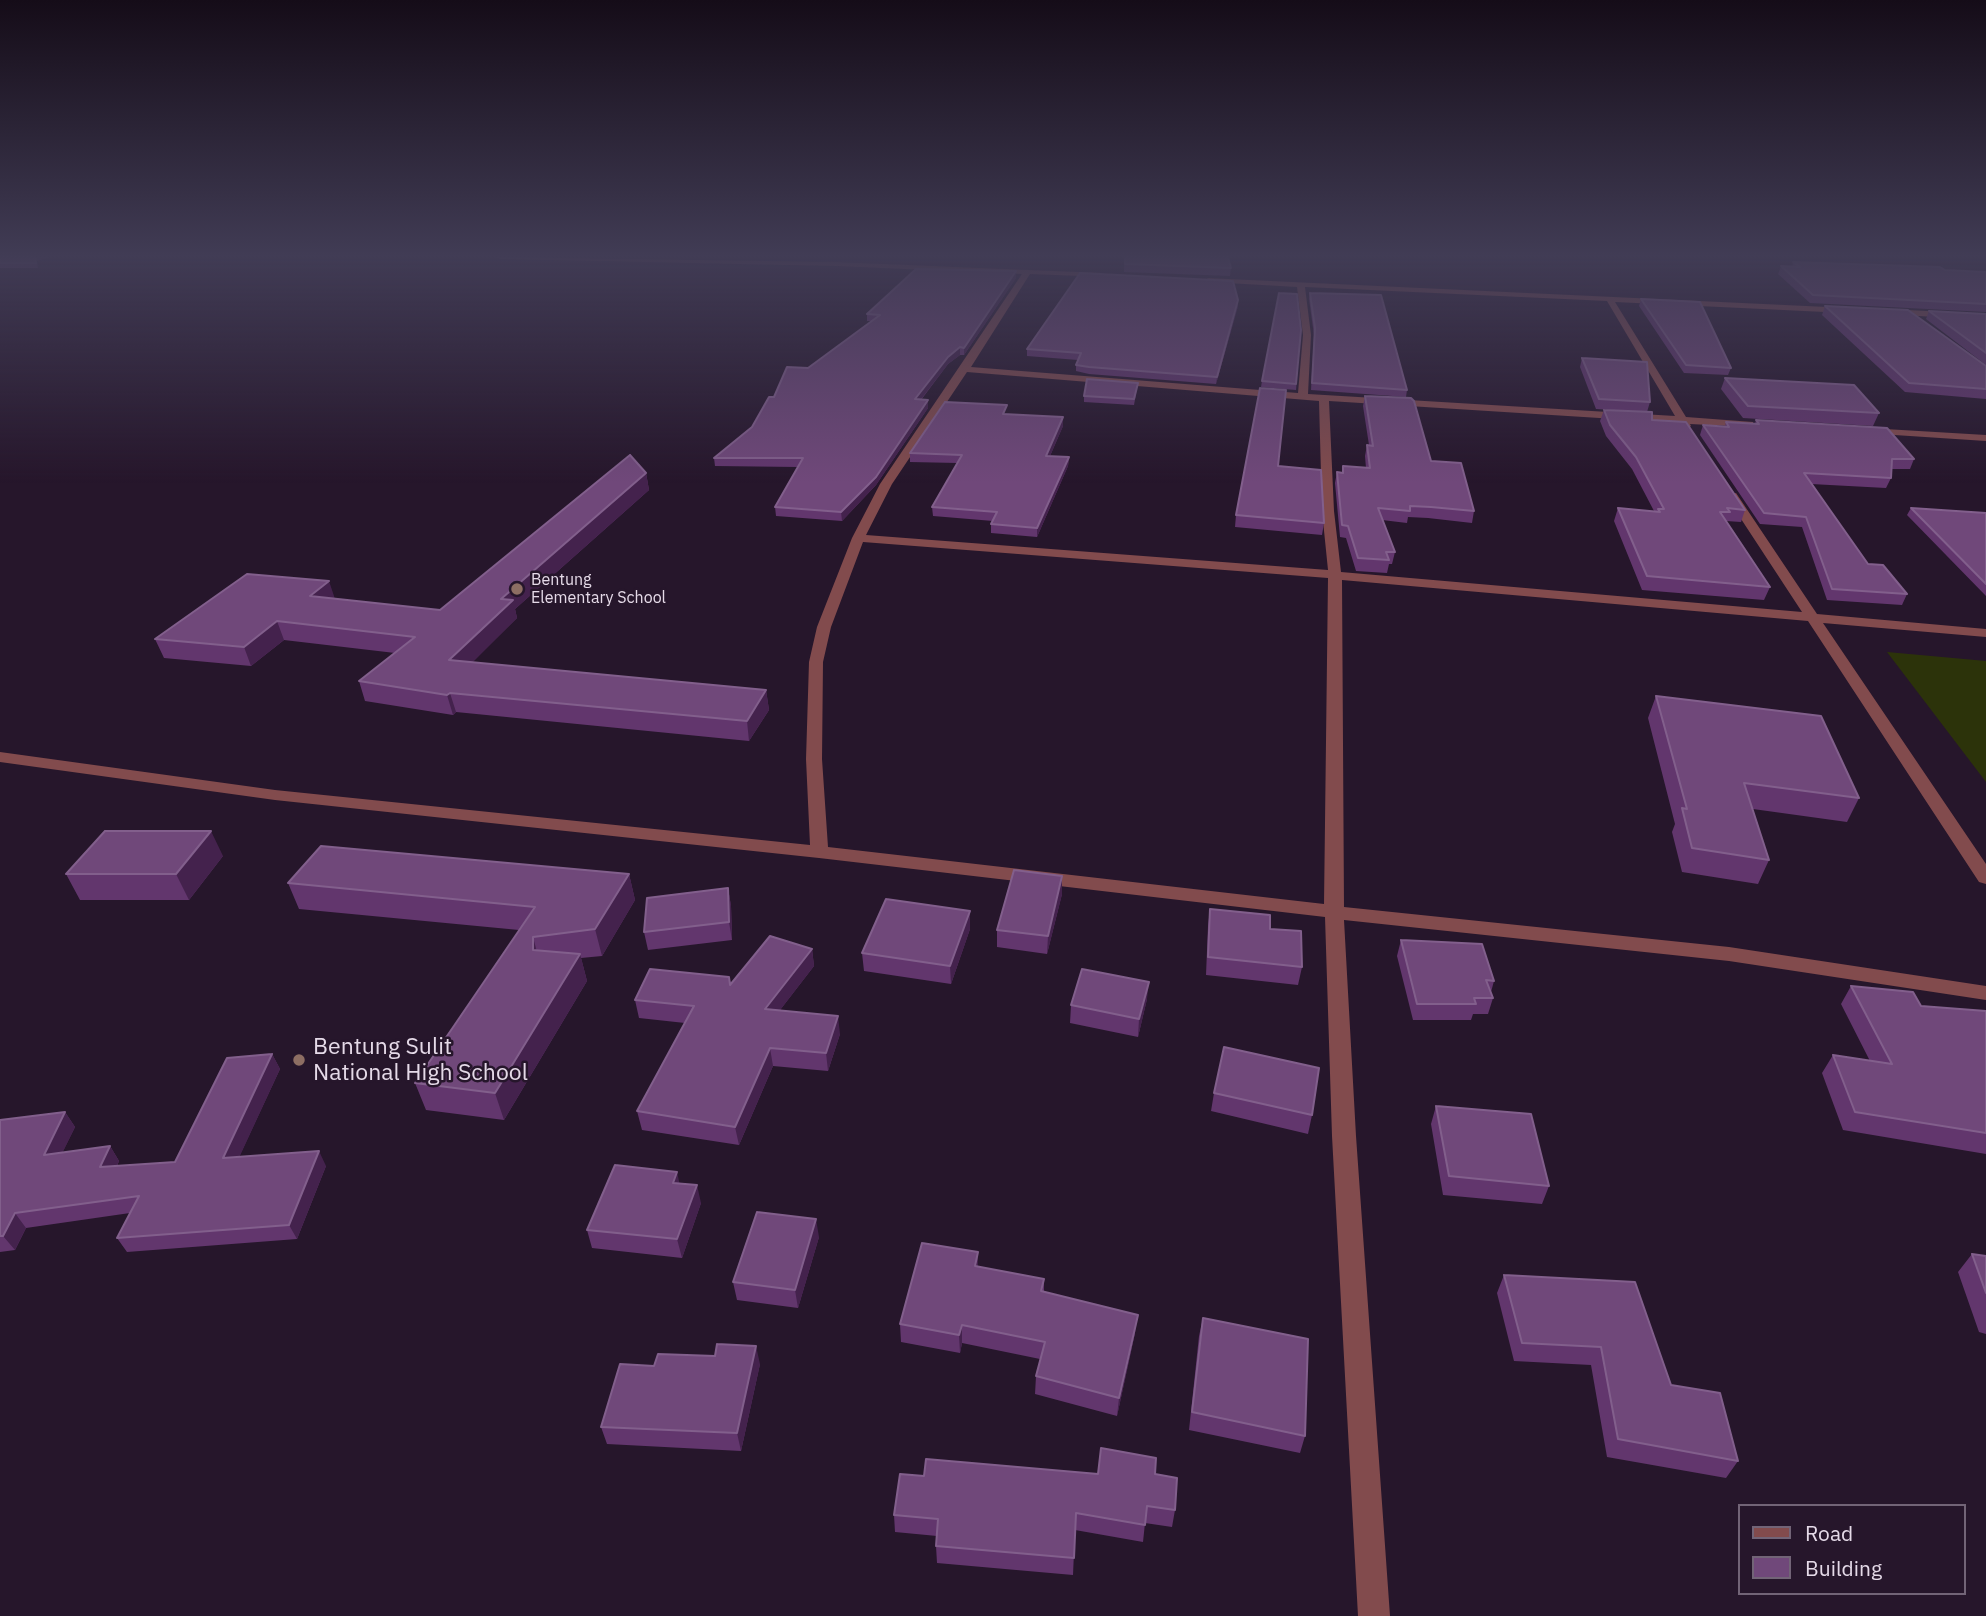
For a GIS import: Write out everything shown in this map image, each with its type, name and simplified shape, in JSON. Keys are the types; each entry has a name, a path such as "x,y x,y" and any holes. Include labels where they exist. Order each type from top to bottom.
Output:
{"street":[{"path":"819,852 814,759 816,662 824,627 858,538 886,484 987,332"},
{"path":"1307,332 1335,575 1334,912 1345,1149 1374,1616"},
{"path":"1630,332 1698,443"},
{"path":"963,369 1314,397 1765,425"},
{"path":"1862,431 1986,438"},
{"path":"1720,478 1986,878"},
{"path":"858,538 1335,575 1986,633"},
{"path":"0,757 288,797 819,852 1334,912 1729,954 1986,993"}],"green space":[{"path":"1887,652 1986,661 1986,782"}],"building":[{"path":"856,332 975,332 964,348 960,347 948,357 915,399 928,400 876,477 841,512 775,507 803,458 714,458 752,427 769,397 774,397 787,367 808,368"},
{"path":"1039,332 1229,332 1217,377 1089,367 1076,365 1081,353 1027,349"},
{"path":"1271,332 1301,332 1296,384 1262,381"},
{"path":"1315,332 1391,332 1407,390 1312,383"},
{"path":"1664,332 1714,332 1731,368 1686,365"},
{"path":"1854,332 1939,332 1986,366 1986,389 1909,383"},
{"path":"1958,332 1986,332 1986,353"},
{"path":"1582,358 1647,362 1650,402 1599,399"},
{"path":"1725,378 1854,385 1879,413 1748,406"},
{"path":"1087,379 1138,383 1134,399 1084,396"},
{"path":"1260,388 1286,390 1278,466 1321,470 1324,523 1236,515"},
{"path":"1365,396 1411,398 1414,401 1431,461 1461,463 1474,511 1410,506 1410,511 1378,508 1395,552 1386,552 1389,560 1358,558 1348,526 1342,525 1337,472 1343,473 1343,466 1370,468 1367,445 1373,446"},
{"path":"945,402 1007,405 1003,414 1063,417 1046,456 1069,457 1037,528 991,524 997,512 932,507 962,455 910,453"},
{"path":"1604,410 1652,412 1652,420 1686,422 1745,510 1727,508 1730,512 1720,512 1770,587 1647,576 1618,508 1660,512 1658,509 1664,509 1636,457 1610,425"},
{"path":"1756,420 1887,428 1914,459 1892,459 1891,478 1804,473 1868,564 1883,565 1907,594 1832,589 1806,517 1764,513 1703,425 1729,427 1726,422 1759,424"},
{"path":"630,455 646,473 501,599 513,600 449,660 766,690 747,721 450,693 447,695 359,681 415,637 277,621 244,647 155,639 247,574 329,581 310,596 440,610"},
{"path":"1911,508 1986,513 1986,584"},
{"path":"1656,696 1821,716 1859,798 1744,783 1769,860 1692,848 1682,808 1687,809"},
{"path":"105,831 211,831 176,874 66,874"},
{"path":"321,846 629,874 595,929 533,937 533,950 580,954 495,1093 415,1083 535,907 288,883"},
{"path":"1014,870 1062,876 1048,936 997,930"},
{"path":"728,888 729,922 644,932 647,898"},
{"path":"886,899 970,911 950,966 862,953"},
{"path":"1210,909 1270,915 1270,929 1301,931 1302,967 1208,957"},
{"path":"770,936 812,949 765,1009 838,1016 826,1053 770,1048 735,1127 637,1111 694,1006 635,1000 650,969 729,977 730,985"},
{"path":"1401,940 1482,944 1494,981 1486,980 1493,998 1474,998 1476,1004 1417,1004"},
{"path":"1082,969 1149,982 1139,1019 1071,1005"},
{"path":"1851,986 1913,992 1921,1006 1986,1011 1986,1133 1855,1112 1833,1055 1892,1064"},
{"path":"1224,1047 1319,1068 1312,1115 1214,1093"},
{"path":"272,1054 223,1158 319,1151 289,1225 117,1238 139,1196 15,1213 3,1236 0,1236 0,1120 65,1112 44,1155 110,1146 100,1167 175,1162 227,1058"},
{"path":"1436,1106 1531,1114 1549,1186 1449,1176"},
{"path":"615,1165 677,1172 673,1183 697,1185 677,1239 587,1230"},
{"path":"757,1212 816,1219 795,1290 733,1282"},
{"path":"922,1243 978,1252 975,1266 1044,1279 1041,1291 1138,1315 1119,1398 1036,1376 1045,1342 962,1325 959,1335 900,1324"},
{"path":"1972,1254 1986,1256 1986,1293"},
{"path":"1504,1275 1635,1282 1671,1385 1720,1393 1738,1461 1618,1439 1601,1347 1522,1343"},
{"path":"1203,1318 1308,1339 1305,1436 1192,1412"},
{"path":"717,1344 756,1346 737,1433 601,1427 620,1364 654,1366 658,1354 715,1356"},
{"path":"1101,1448 1156,1458 1155,1474 1177,1478 1175,1510 1147,1506 1145,1525 1076,1513 1074,1558 936,1546 938,1519 894,1515 900,1474 924,1476 926,1459 1098,1474"}],"place":[{"name":"Bentung Elementary School","path":"517,589"},
{"name":"Bentung Sulit National High School","path":"299,1060"}]}
